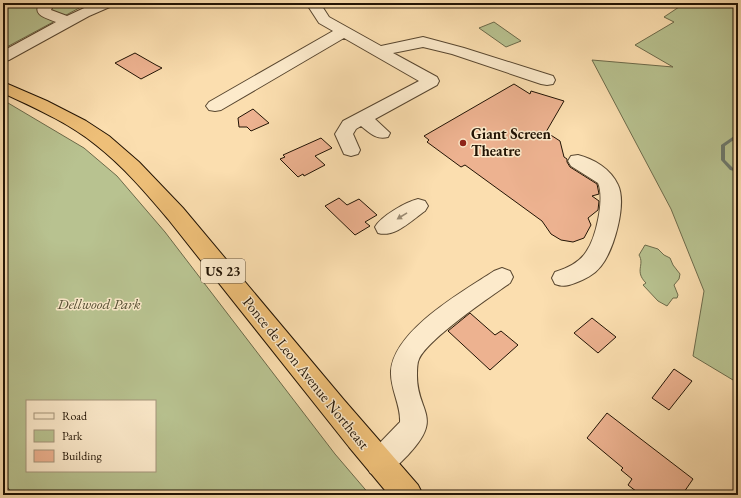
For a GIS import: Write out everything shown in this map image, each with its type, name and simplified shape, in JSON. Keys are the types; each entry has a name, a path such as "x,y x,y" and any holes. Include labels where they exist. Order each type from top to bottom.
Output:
{"highway":[{"name":"Ponce de Leon Avenue Northeast","path":"3,87 88,131 102,140 133,168 179,218 408,495"}],"street":[{"path":"47,3 44,6 44,12 67,21"},
{"path":"3,57 67,21 107,3"},
{"path":"313,3 324,20 430,81 349,125 344,134 351,150"},
{"path":"215,106 344,31"},
{"path":"379,51 423,42 458,51 547,80"},
{"path":"363,118 381,133"},
{"path":"562,278 581,271 595,259 602,245 610,211 610,189 607,180 578,161"},
{"path":"386,227 418,206"},
{"path":"380,463 412,429 414,421 405,388 404,370 407,356 416,342 471,298 502,277"}],"green space":[{"path":"3,3 95,3 81,7 3,49"},
{"path":"685,3 738,3 738,383 693,356 704,291 671,209 592,60 673,67 635,45 674,22 664,17"},
{"path":"494,22 521,41 506,47 479,28"},
{"name":"Dellwood Park","path":"3,100 84,148 117,176 165,232 335,454 370,495 14,495 3,482"},
{"path":"645,245 658,249 670,258 680,274 679,279 674,285 678,295 677,298 673,298 667,306 658,301 643,285 646,283 642,279 640,272 641,259 639,255"}],"building":[{"path":"135,53 162,68 141,79 115,63"},
{"path":"514,84 530,94 531,91 564,101 546,132 560,141 564,157 567,159 570,167 597,184 599,194 592,196 599,201 598,210 588,218 591,225 584,238 573,242 561,240 551,234 542,221 465,165 461,167 427,142 429,140 424,136"},
{"path":"253,109 269,123 251,131 247,127 239,127 238,118"},
{"path":"321,138 332,148 315,156 325,165 304,176 303,174 298,177 280,159 285,157 283,155"},
{"path":"339,198 347,205 359,199 377,215 365,222 370,226 355,235 325,206"},
{"path":"470,313 495,335 501,331 518,345 490,370 448,331"},
{"path":"592,318 616,337 598,353 574,333"},
{"path":"674,369 692,381 669,410 652,398"},
{"path":"607,413 693,479 682,495 641,495 628,485 632,479 621,470 623,468 587,438"}],"waterway":[{"path":"738,135 723,145 723,160 732,169 738,170"}],"place":[{"name":"Giant Screen Theatre","path":"463,143"}]}
